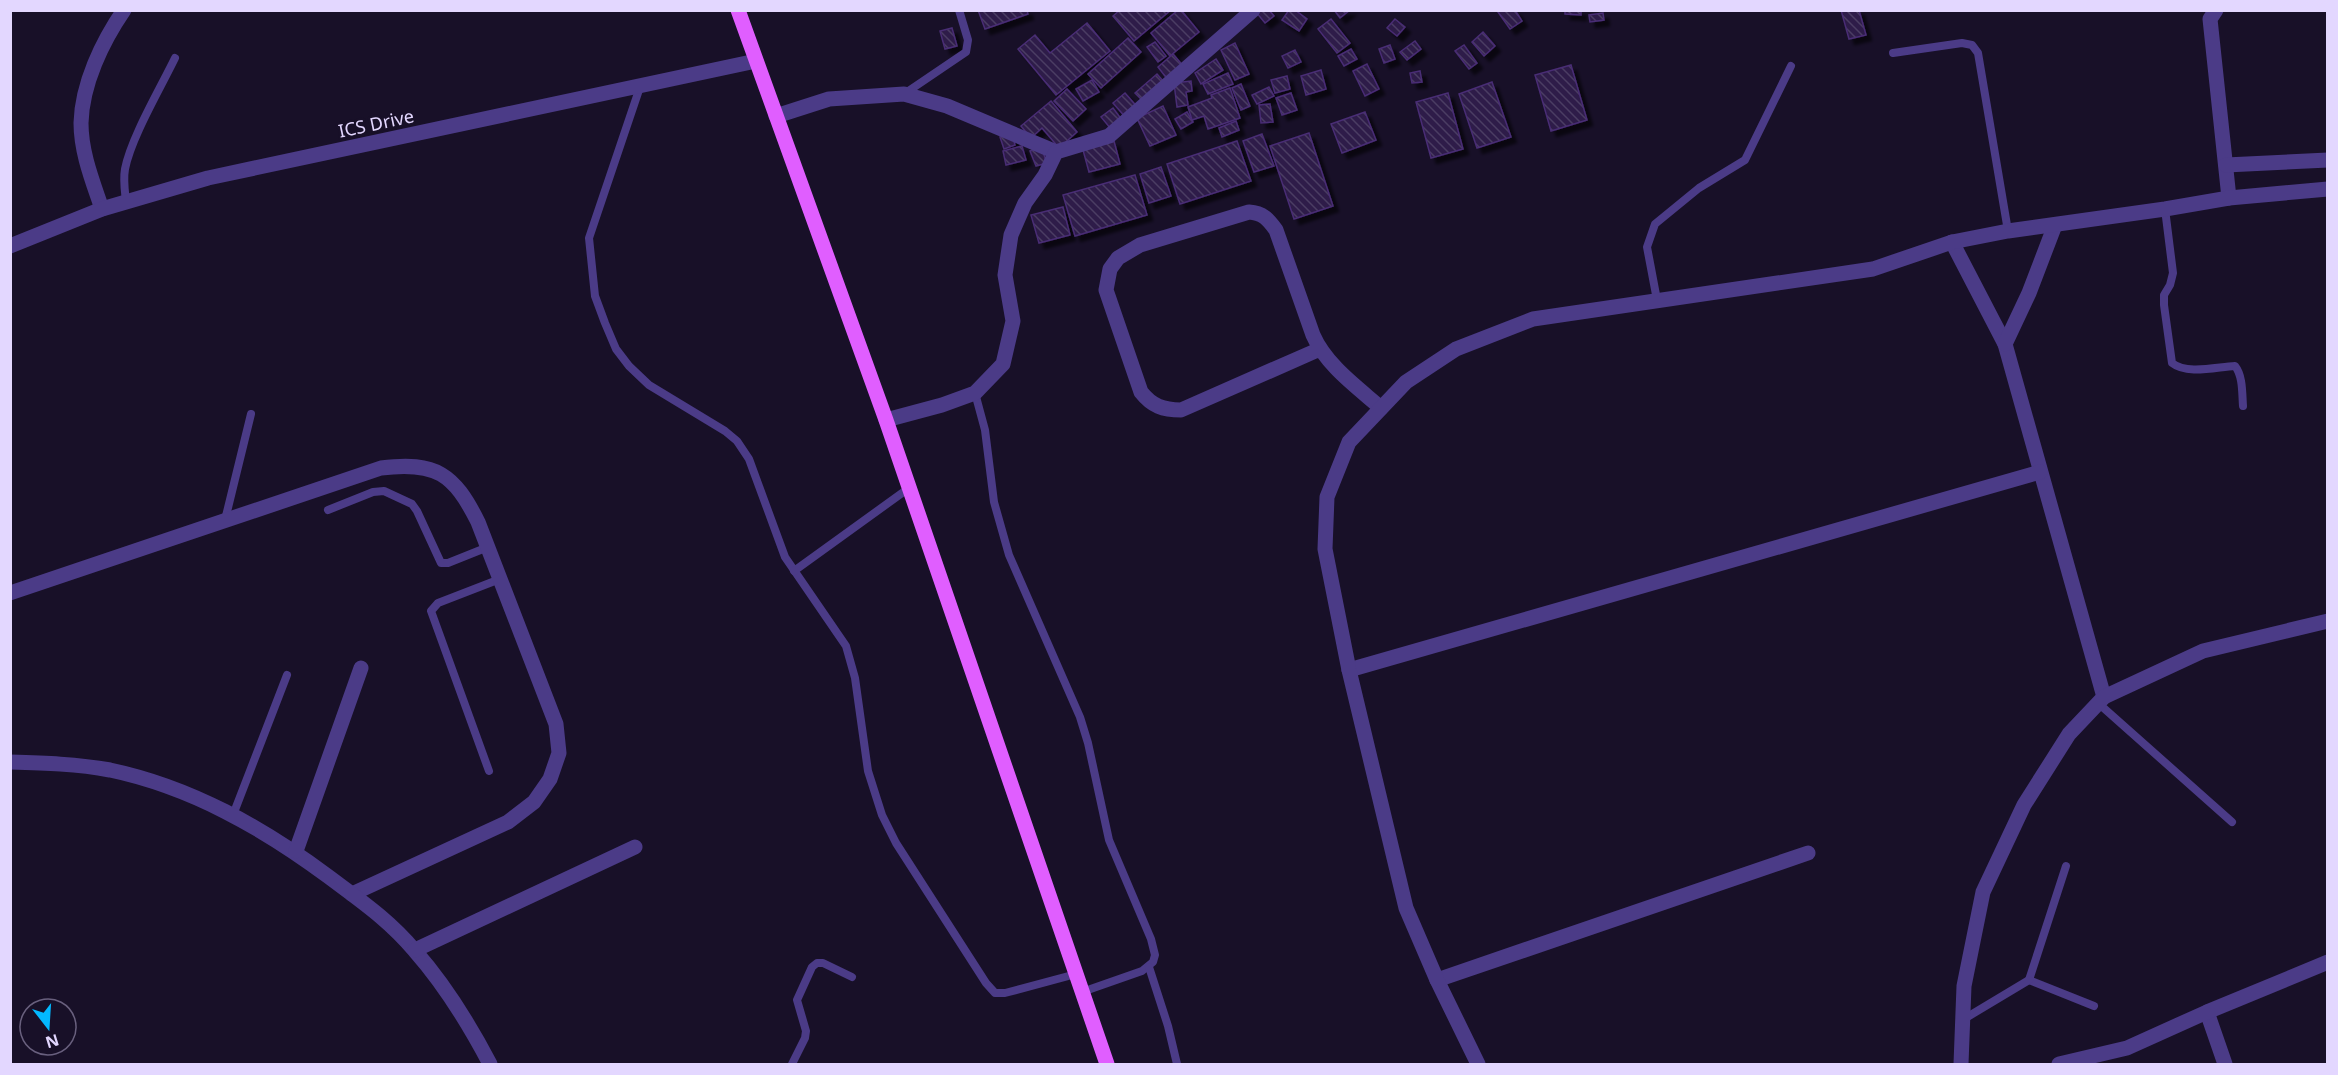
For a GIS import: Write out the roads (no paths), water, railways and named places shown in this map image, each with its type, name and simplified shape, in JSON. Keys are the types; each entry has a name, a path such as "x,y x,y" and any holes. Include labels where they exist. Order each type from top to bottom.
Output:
{"main road":[{"path":"738,10 886,420 1107,1065"}],"street":[{"path":"102,209 86,160 81,123 88,83 108,33 124,10"},
{"path":"776,116 829,99 903,94 946,106 1056,152 1109,136 1253,10"},
{"path":"2216,10 2210,19 2229,198"},
{"name":"ICS Drive","path":"10,246 102,209 208,178 756,62"},
{"path":"886,420 942,405 975,393 1003,364 1012,321 1005,275 1011,235 1025,203 1045,175 1056,152"},
{"path":"2226,165 2328,160"},
{"path":"1478,1065 1437,980 1406,908 1349,670 1325,549 1327,497 1349,442 1406,382 1455,349 1533,319 1873,269 1952,242 2008,231 2229,198 2328,189"},
{"path":"1320,350 1180,410 1158,407 1151,404 1141,392 1106,290 1110,269 1118,258 1140,245 1249,212 1259,213 1269,219 1276,230 1320,350 1381,408"},
{"path":"2006,344 2029,293 2055,225"},
{"path":"1952,242 2006,344 2101,700"},
{"path":"10,593 381,468 405,465 429,468 450,480 465,496 488,547 556,724 559,753 550,779 534,802 508,822 352,894"},
{"path":"1349,670 2040,472"},
{"path":"1961,1065 1964,986 1983,892 2024,805 2069,734 2101,700 2203,651 2328,621"},
{"path":"296,851 361,668"},
{"path":"10,762 58,763 110,770 165,785 217,806 296,851 377,911 415,950 474,1033 490,1065"},
{"path":"415,950 635,847"},
{"path":"1437,980 1808,853"},
{"path":"2059,1065 2104,1060 2208,1012 2328,962"},
{"path":"2208,1012 2225,1065"}],"lane":[{"path":"903,94 966,52 968,40 959,10"},
{"path":"1893,53 1962,43 1972,45 1978,52 2008,231"},
{"path":"126,202 124,172 126,165 136,138 175,58"},
{"path":"1657,300 1647,247 1655,224 1699,188 1745,160 1791,66"},
{"path":"640,87 589,238 596,296 616,349 629,366 650,385 737,441 749,459 785,557 846,646 855,678 868,771 882,815 896,843 986,983 995,993 1005,993 1076,974"},
{"path":"2165,209 2173,273 2164,295 2164,305 2172,363 2178,368 2189,369 2235,366 2241,380 2243,406"},
{"path":"975,393 985,430 998,521 1009,555 1083,726 1109,840 1153,947 1153,962 1149,967 1082,992"},
{"path":"225,520 251,414"},
{"path":"794,571 909,488"},
{"path":"328,510 373,492 384,491 412,504 441,563 448,563 488,547"},
{"path":"489,771 431,611 438,603 500,579"},
{"path":"233,815 287,675"},
{"path":"2101,700 2232,822"},
{"path":"1964,1019 2029,980 2066,866"},
{"path":"792,1065 805,1038 797,1000 812,967 817,963 823,963 852,977"},
{"path":"1149,967 1168,1026 1177,1065"},
{"path":"2029,980 2094,1006"}]}
